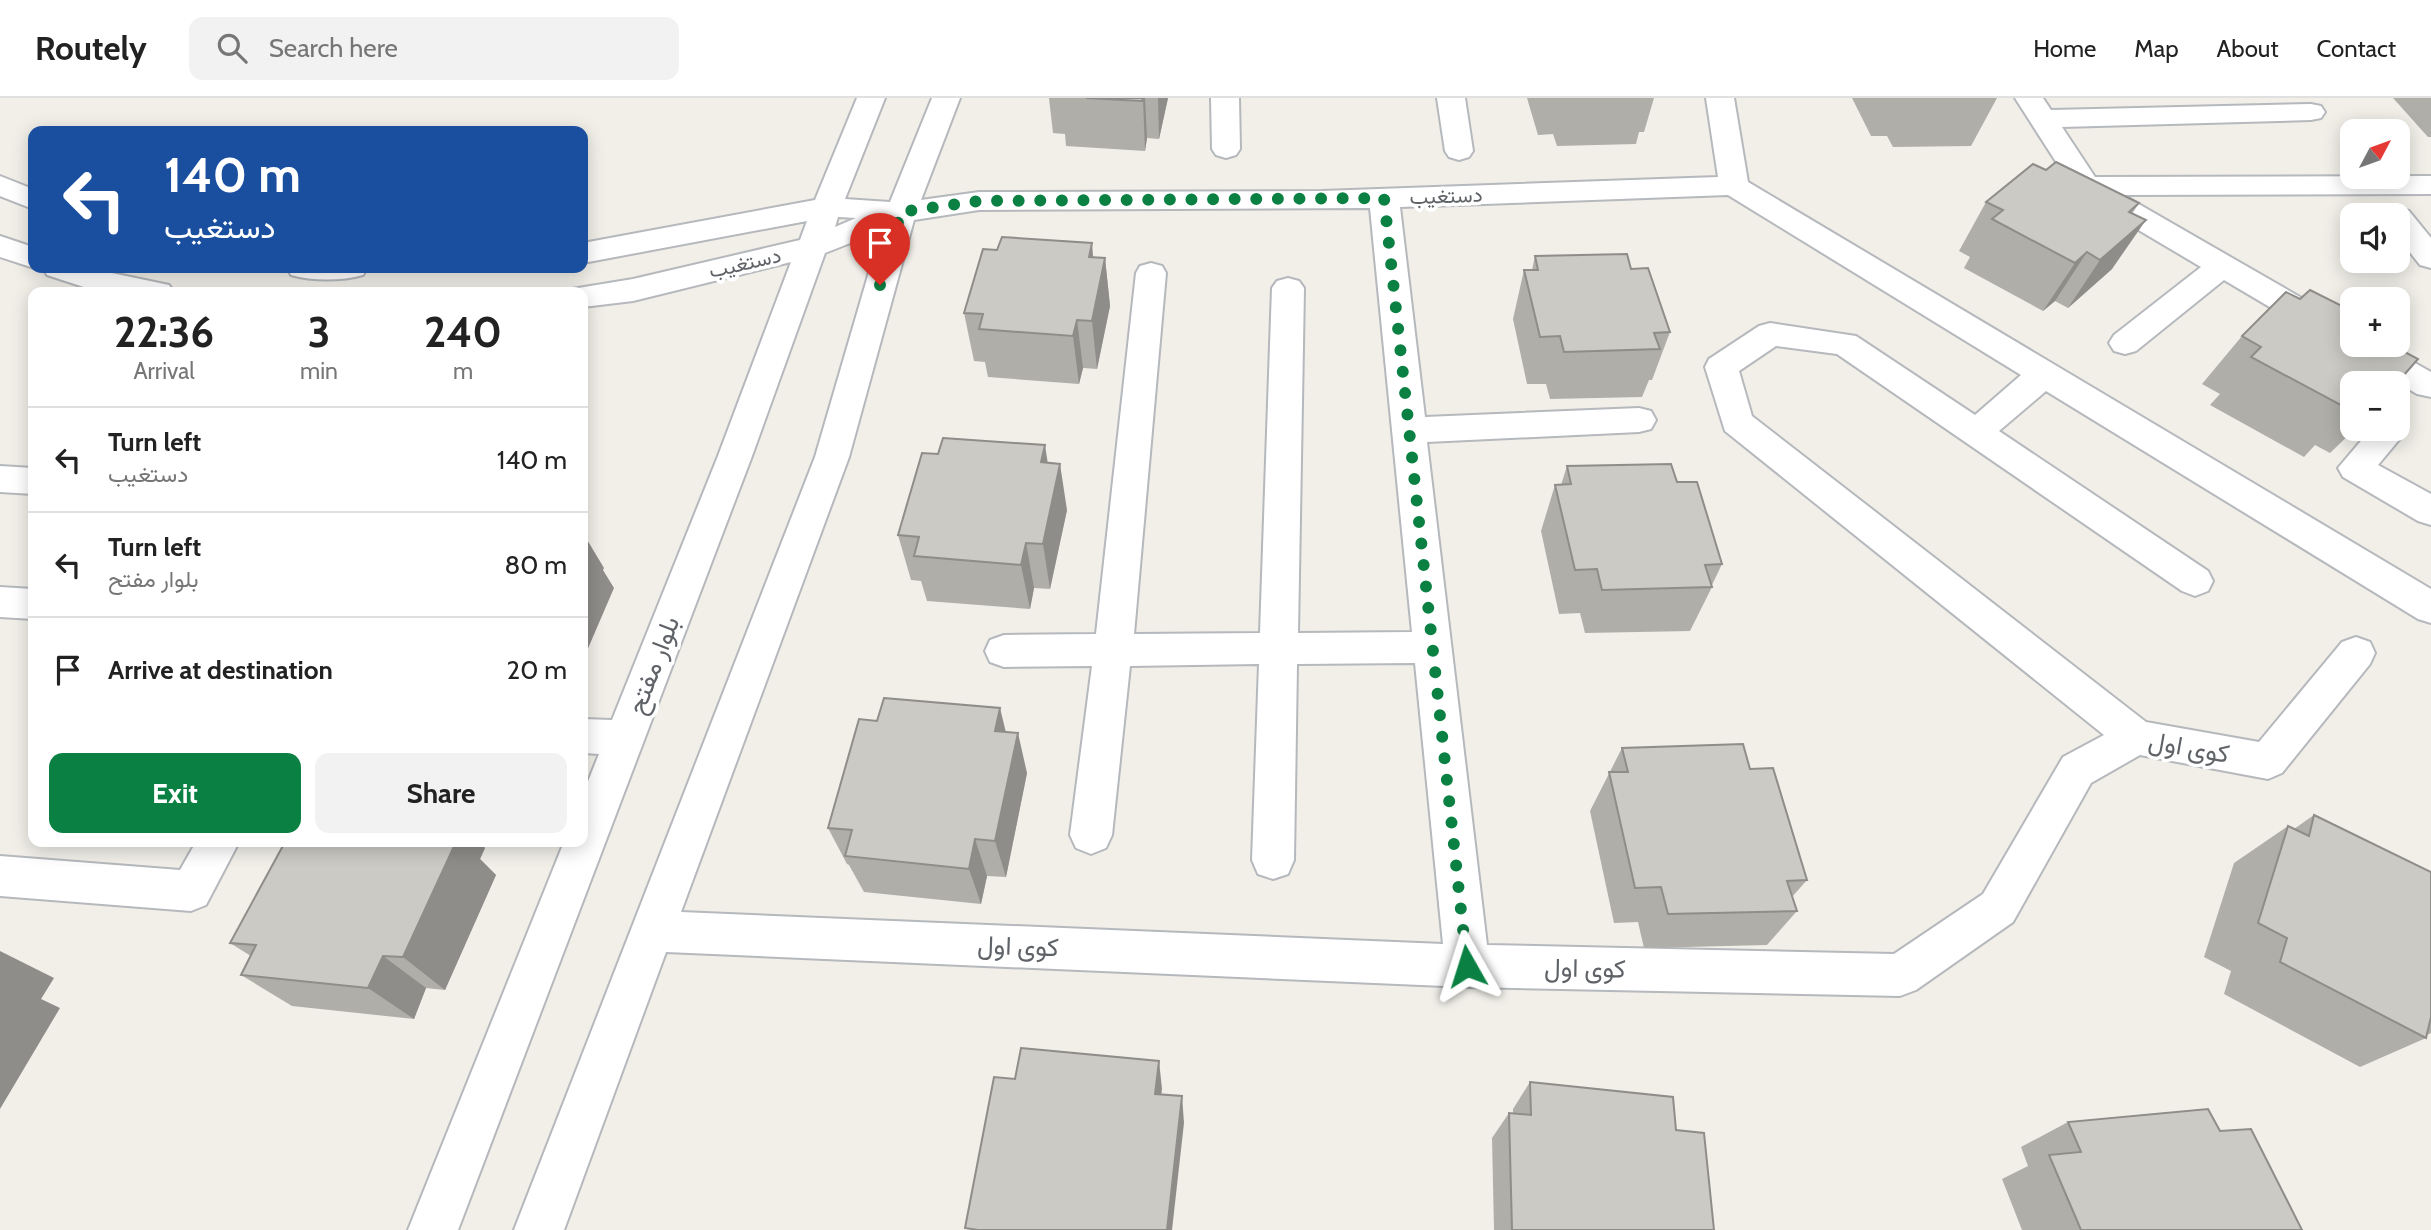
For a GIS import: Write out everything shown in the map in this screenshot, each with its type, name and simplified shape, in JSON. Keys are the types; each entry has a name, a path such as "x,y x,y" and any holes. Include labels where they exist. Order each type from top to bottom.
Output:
{"street":[{"name":"بلوار مفتح","path":"588,833 871,98"},
{"path":"539,1230 832,457 901,212 946,98"},
{"path":"1225,98 1226,149"},
{"path":"1451,98 1459,151"},
{"path":"1720,98 1734,186 2431,608"},
{"path":"2036,108 2311,113 2300,98"},
{"path":"2036,108 2086,186 2340,334"},
{"path":"0,185 28,198"},
{"path":"2086,186 2340,185"},
{"path":"2410,185 2431,185"},
{"name":"دستغیب","path":"588,252 744,225 827,207 901,212 979,201 1384,198 1734,186"},
{"path":"2373,189 2385,203"},
{"path":"1384,198 1467,966"},
{"name":"دستغیب","path":"588,295 633,290 812,247 901,212"},
{"path":"2410,233 2431,258"},
{"path":"0,246 28,256"},
{"path":"2125,343 2222,265"},
{"path":"72,273 94,281 129,287"},
{"path":"1091,835 1113,650 1151,273"},
{"path":"1273,860 1288,288"},
{"path":"2136,737 1737,422 1721,367 1770,334 1845,344 1978,431 2194,580"},
{"path":"2380,357 2430,385 2410,408"},
{"path":"1978,431 2044,374"},
{"path":"1409,430 1639,420"},
{"path":"2380,441 2355,468 2431,511"},
{"path":"0,479 28,481"},
{"path":"0,602 28,604"},
{"path":"1004,651 1433,647"},
{"name":"کوی اول","path":"652,931 1467,966 1900,975 1998,908 2077,770 2136,737 2267,761 2356,653"},
{"path":"588,736 625,738"},
{"path":"0,876 191,891 215,847"},
{"name":"بلوار مفتح","path":"433,1230 582,847"}],"building":[{"path":"1086,98 1143,98 1142,101"},
{"path":"2056,162 2139,203 2129,212 2146,220 2100,260 2087,252 2075,263 1992,219 2003,210 1986,202 2033,164 2046,170"},
{"path":"1002,237 1092,243 1089,257 1105,258 1092,321 1077,320 1073,336 979,329 983,314 964,313 983,249 997,250"},
{"path":"1627,254 1631,269 1648,268 1670,332 1654,333 1660,349 1564,352 1560,336 1540,337 1524,270 1538,270 1535,256"},
{"path":"2310,290 2340,305 2340,357 2410,357 2410,355 2418,359 2408,371 2340,371 2340,405 2251,357 2261,347 2242,336 2286,292 2300,299"},
{"path":"943,438 1045,445 1041,462 1060,464 1043,544 1026,543 1021,565 914,556 919,537 898,535 922,453 938,454"},
{"path":"1671,464 1677,482 1697,482 1722,564 1705,565 1712,587 1602,590 1597,569 1575,570 1555,485 1571,484 1567,466"},
{"path":"884,698 1000,708 995,731 1018,733 995,841 975,839 969,869 845,856 852,830 828,828 859,719 877,721"},
{"path":"1743,744 1750,769 1773,768 1807,880 1787,881 1797,911 1668,914 1661,887 1635,888 1609,772 1628,772 1622,748"},
{"path":"2314,815 2431,872 2431,1017 2426,1038 2280,962 2287,938 2258,923 2288,826 2309,836"},
{"path":"282,847 454,847 403,957 383,956 368,988 241,975 256,945 230,943"},
{"path":"1021,1048 1159,1061 1155,1094 1182,1096 1167,1230 965,1228 994,1077 1015,1079"},
{"path":"1530,1082 1673,1097 1676,1130 1704,1133 1714,1230 1512,1230 1509,1113 1531,1115"},
{"path":"2208,1109 2220,1131 2251,1129 2302,1230 2081,1230 2049,1155 2081,1152 2068,1122"}],"route":[{"path":"880,285 901,212 979,201 1384,198 1467,966"}]}
